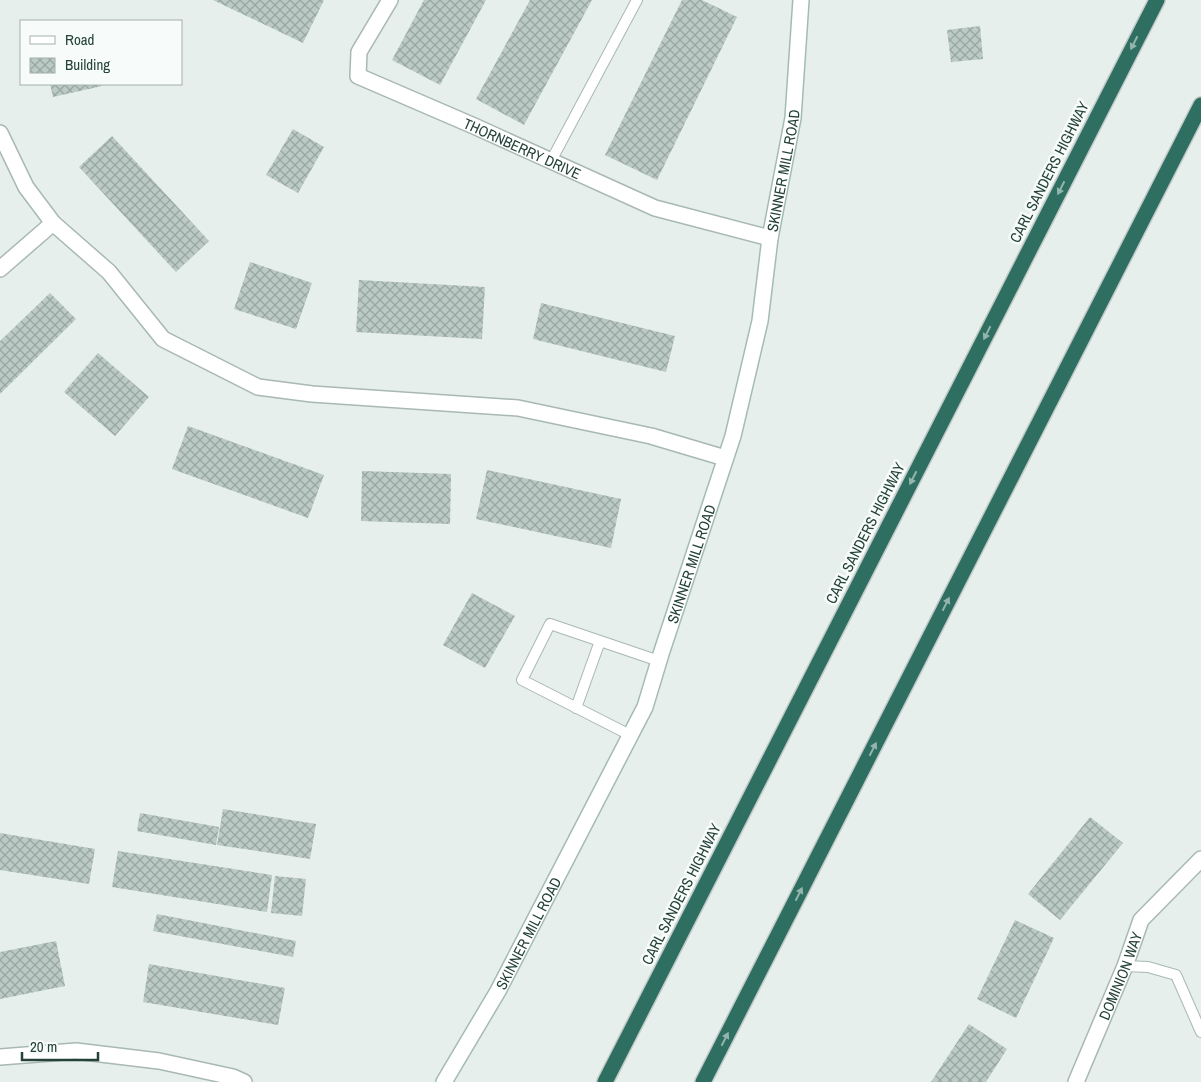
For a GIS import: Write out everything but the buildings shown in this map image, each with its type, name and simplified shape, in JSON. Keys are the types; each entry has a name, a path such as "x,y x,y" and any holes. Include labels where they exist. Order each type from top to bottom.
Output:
{"highway":[{"name":"CARL SANDERS HIGHWAY","path":"605,1082 1157,0"},
{"path":"703,1082 1201,105"}],"street":[{"name":"THORNBERRY DRIVE","path":"390,0 360,52 358,76 654,208 770,238"},
{"name":"SKINNER MILL ROAD","path":"444,1082 498,991 645,707 733,436 760,321 770,238 793,118 801,0"},
{"path":"0,133 26,187 53,223 109,272 163,339 258,387 312,394 518,408 651,436 725,458"},
{"path":"0,269 53,223"},
{"name":"DOMINION WAY","path":"1076,1082 1125,966 1141,920 1201,859"},
{"path":"0,1057 76,1051 159,1060 233,1077 244,1082"}],"lane":[{"path":"551,161 637,0"},
{"path":"630,735 522,680 550,624 659,661"},
{"path":"576,708 600,641"},
{"path":"1125,966 1148,967 1176,975 1201,1032"}]}
